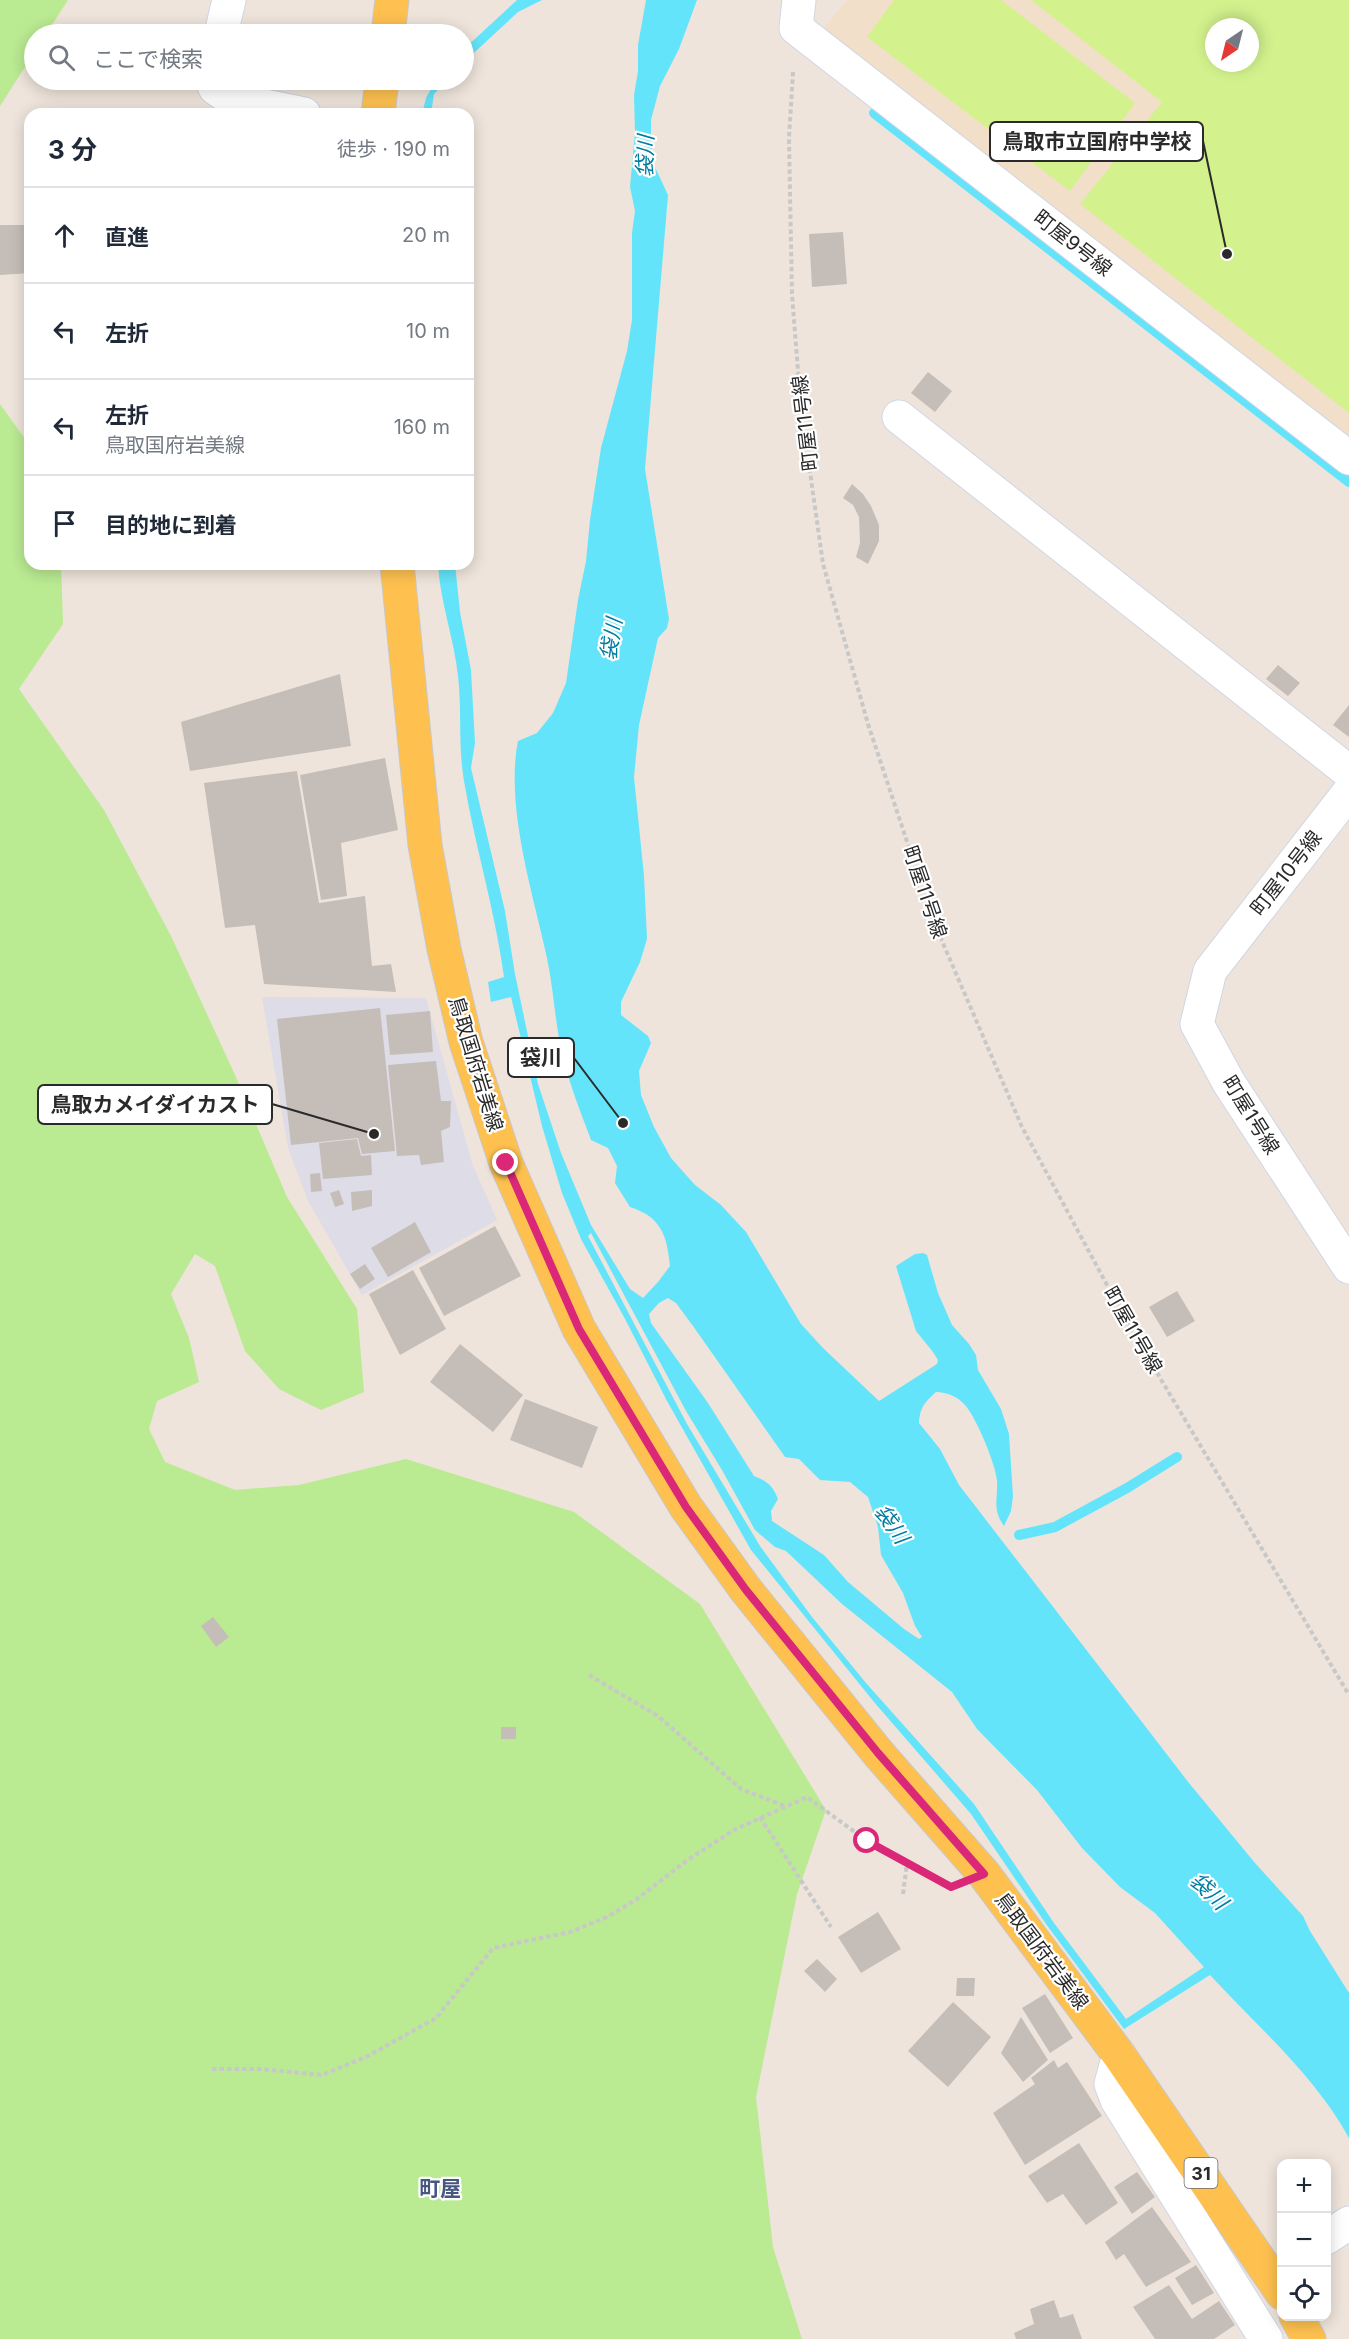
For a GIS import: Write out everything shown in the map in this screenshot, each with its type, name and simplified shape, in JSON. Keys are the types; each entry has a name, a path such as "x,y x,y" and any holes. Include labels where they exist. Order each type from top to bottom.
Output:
{"main road":[{"path":"389,24 392,0"},
{"path":"379,108 381,90"},
{"name":"鳥取国府岩美線","path":"398,570 425,845 444,949 466,1042 506,1163 579,1329 686,1507 746,1590 878,1753 984,1874 1119,2055 1277,2278"},
{"path":"1299,2321 1309,2339"}],"street":[{"path":"223,24 230,0"},
{"name":"町屋9号線","path":"798,14 1349,458"},
{"path":"218,90 231,99 275,108"},
{"path":"899,417 1349,772"},
{"name":"町屋10号線","path":"1222,954 1349,792"},
{"name":"町屋1号線","path":"1222,954 1210,971 1197,1023 1229,1083 1349,1267"},
{"path":"1119,2055 1111,2084 1117,2100 1266,2339"},
{"path":"1331,2235 1349,2223"}],"path":[{"name":"町屋11号線","path":"798,14 789,149 792,295 801,408 823,564 879,756 933,920 1022,1127 1128,1324 1349,1695"},
{"path":"589,1675 658,1716 741,1789 785,1806"},
{"path":"212,2069 322,2075 366,2057 436,2018 493,1948 570,1932 607,1917 637,1899 686,1861 734,1830 807,1797 867,1841 951,1887 984,1874"},
{"path":"760,1817 831,1927"},
{"path":"903,1894 906,1863"}],"shaded area":[{"path":"847,0 1349,0 1349,445 828,37 824,28"},
{"path":"262,997 426,998 473,1166 497,1220 362,1295 308,1201 288,1148"}],"green space":[{"path":"0,0 68,0 52,24 24,24 24,69 0,106"},
{"path":"894,0 1001,0 1135,103 1070,191 867,37"},
{"path":"1031,0 1349,0 1349,413 1080,204 1162,102"},
{"path":"0,404 24,438 24,570 61,570 63,624 19,689 104,810 171,936 235,1075 287,1197 357,1309 364,1392 321,1410 279,1389 245,1351 215,1266 195,1254 171,1294 189,1338 199,1382 157,1401 149,1429 165,1462 235,1490 299,1485 406,1459 574,1512 700,1604 826,1810 797,1894 756,2097 773,2247 802,2339 0,2339"}],"water":[{"path":"517,0 542,0 518,12 474,53 474,40"},
{"path":"646,0 697,0 679,49 660,86 651,120 654,165 668,195 645,469 669,619 667,628 658,638 639,725 634,777 644,876 647,939 640,962 621,1002 621,1015 648,1036 651,1043 639,1071 641,1095 654,1127 671,1158 695,1185 721,1205 746,1232 801,1324 879,1401 937,1364 938,1360 933,1352 916,1331 896,1266 915,1254 927,1255 938,1293 952,1325 976,1355 978,1370 1001,1409 1009,1434 1013,1496 1011,1511 1004,1526 997,1509 997,1481 993,1464 980,1430 965,1405 952,1396 936,1392 924,1405 919,1423 940,1449 959,1485 1189,1783 1255,1863 1303,1916 1349,1993 1349,2138 1335,2115 1303,2073 1210,1975 1124,2029 1046,1924 971,1814 874,1702 751,1550 667,1401 581,1239 562,1193 542,1126 511,997 491,1002 488,982 504,977 496,927 464,781 458,676 439,570 456,570 460,612 471,670 475,743 471,768 505,911 515,974 538,1084 561,1153 591,1225 630,1289 643,1298 670,1266 667,1245 655,1222 649,1216 630,1207 615,1183 617,1166 608,1148 591,1140 576,1099 560,1045 547,958 522,850 515,794 518,741 537,733 553,713 566,683 586,561 601,448 627,351 632,320 632,233 635,211 630,187 635,133 634,95 638,71 638,45","holes":["591,1233 686,1411 755,1530 775,1547 786,1551 842,1604 952,1692 977,1729 1037,1790 1082,1848 1120,1887 1155,1913 1204,1967 1126,2019 1054,1923 974,1804 866,1683 812,1617 760,1546 687,1424 588,1236","668,1298 676,1303 785,1457 799,1459 820,1480 850,1482 868,1497 878,1527 881,1555 903,1593 915,1626 922,1637 919,1639 904,1629 848,1582 824,1555 772,1521 771,1511 778,1499 772,1487 754,1476 708,1403 651,1323 649,1314 659,1303"]},
{"path":"430,90 438,90 434,94 432,108 424,108"}],"building":[{"path":"0,225 24,225 24,273 0,275"},
{"path":"843,232 847,284 812,287 809,234"},
{"path":"928,372 952,391 935,412 911,393"},
{"path":"852,484 871,506 879,525 879,541 868,564 856,557 860,543 859,517 853,505 843,498"},
{"path":"1278,665 1300,683 1288,696 1266,679"},
{"path":"340,674 351,746 190,771 181,722"},
{"path":"1349,705 1349,737 1333,725"},
{"path":"385,758 398,830 341,843 347,896 321,900 300,775"},
{"path":"297,771 319,903 365,896 372,966 391,964 396,992 264,984 255,925 225,928 204,783"},
{"path":"380,1008 395,1151 362,1154 358,1138 291,1145 277,1019"},
{"path":"430,1011 433,1052 390,1055 386,1015"},
{"path":"436,1061 441,1101 451,1101 450,1127 441,1131 444,1162 421,1165 419,1155 397,1156 388,1065"},
{"path":"357,1139 361,1156 371,1155 372,1175 323,1179 319,1143"},
{"path":"320,1173 322,1191 311,1192 310,1174"},
{"path":"339,1190 344,1204 335,1207 330,1193"},
{"path":"372,1190 372,1206 352,1211 351,1192"},
{"path":"415,1222 431,1252 388,1277 371,1248"},
{"path":"495,1226 521,1276 444,1316 419,1268"},
{"path":"365,1264 375,1279 360,1289 350,1274"},
{"path":"413,1270 446,1329 400,1355 369,1294"},
{"path":"1177,1291 1195,1321 1167,1337 1149,1307"},
{"path":"460,1344 523,1395 493,1432 430,1382"},
{"path":"525,1399 598,1427 582,1468 510,1440"},
{"path":"213,1617 229,1637 216,1647 201,1626"},
{"path":"501,1727 516,1727 516,1739 501,1739"},
{"path":"878,1912 901,1949 861,1973 838,1937"},
{"path":"817,1959 837,1979 825,1992 804,1971"},
{"path":"957,1978 975,1978 974,1996 956,1996"},
{"path":"1045,1994 1073,2038 1050,2053 1022,2008"},
{"path":"953,2002 991,2037 948,2087 908,2051"},
{"path":"1021,2017 1048,2060 1023,2082 1001,2053"},
{"path":"1054,2060 1058,2068 1067,2062 1102,2116 1025,2165 993,2113 1035,2084 1031,2078"},
{"path":"1079,2143 1118,2203 1086,2225 1063,2194 1047,2203 1028,2176"},
{"path":"1137,2172 1155,2197 1132,2214 1114,2187"},
{"path":"1152,2207 1191,2262 1146,2287 1124,2254 1116,2260 1105,2242"},
{"path":"1196,2265 1214,2293 1192,2305 1175,2278"},
{"path":"1169,2285 1192,2319 1219,2301 1235,2325 1214,2339 1155,2339 1133,2307"},
{"path":"1054,2300 1060,2318 1073,2314 1082,2339 1016,2339 1014,2333 1034,2324 1030,2309"}],"waterway":[{"path":"874,113 1349,482"},
{"path":"1019,1535 1055,1527 1127,1488 1177,1457"}],"place":[{"name":"鳥取市立国府中学校","path":"1227,254"},
{"name":"袋川","path":"623,1123"},
{"name":"鳥取カメイダイカスト","path":"374,1134"}],"district":[{"name":"町屋","path":"440,2188"}],"route":[{"path":"506,1163 579,1329 686,1507 746,1590 878,1753 984,1874 951,1887 867,1841"}]}
